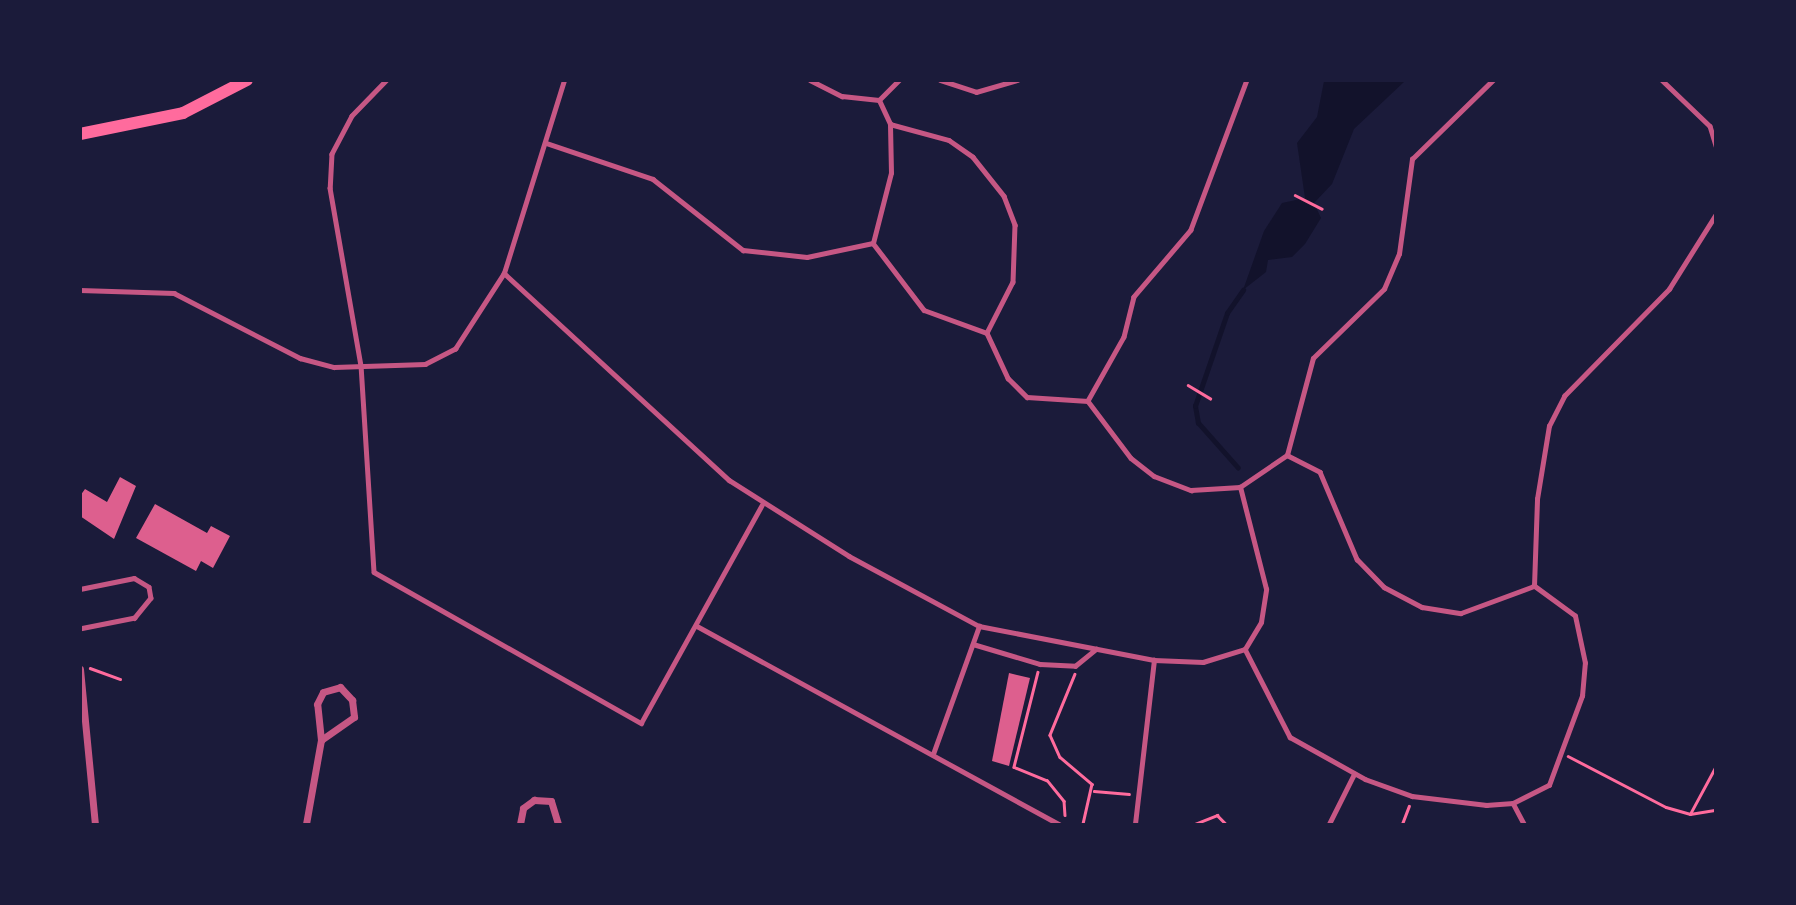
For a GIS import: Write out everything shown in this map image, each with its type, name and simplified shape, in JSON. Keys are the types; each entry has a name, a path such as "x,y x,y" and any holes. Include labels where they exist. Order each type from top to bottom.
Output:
{"main road":[{"path":"80,134 183,113 247,80"}],"street":[{"path":"80,670 95,824"},
{"path":"306,824 321,740 317,704 323,692 340,687 352,700 354,717 321,740"},
{"path":"520,824 523,808 534,800 551,801 558,824"}],"lane":[{"path":"387,80 352,116 332,154 330,188 361,365 369,558 374,572 392,587 641,723 762,505"},
{"path":"80,290 174,293 300,358 334,367 425,364 455,349 504,273 564,80"},
{"path":"810,80 842,96 879,100"},
{"path":"879,100 899,80"},
{"path":"940,80 976,92 1017,80"},
{"path":"1088,401 1124,337 1134,297 1191,230 1247,80"},
{"path":"873,243 924,310 987,333 1008,378 1027,397 1088,401 1131,458 1154,476 1191,490 1240,487 1287,455 1313,358 1367,310 1389,278 1399,254 1412,159 1493,80"},
{"path":"1661,80 1710,126 1716,146"},
{"path":"873,243 891,173 890,124 879,100"},
{"path":"890,124 949,140 973,157 1004,195 1015,225 1015,270 987,333"},
{"path":"546,143 653,179 743,250 807,257 873,243"},
{"path":"1534,586 1537,499 1549,426 1564,396 1669,289 1716,214"},
{"path":"504,273 762,505 979,626 1154,660 1203,662 1245,649 1261,622 1266,589 1240,487"},
{"path":"1245,649 1290,737 1354,774 1412,796 1453,804 1513,803 1549,785 1564,754 1582,696 1584,639 1562,601 1534,586 1461,613 1422,607 1384,587 1357,559 1320,472 1287,455"},
{"path":"80,589 134,578 149,587 151,598 135,618 80,629"},
{"path":"697,626 1060,824"},
{"path":"933,754 979,626"},
{"path":"973,644 1040,664 1075,666 1096,649"},
{"path":"1135,824 1154,660"},
{"path":"1329,824 1354,774"},
{"path":"1513,803 1524,824"}],"path":[{"path":"1295,195 1322,209"},
{"path":"1188,385 1210,398"},
{"path":"80,664 120,679"},
{"path":"1040,664 1014,767 1056,789 1066,809 1060,824"},
{"path":"1075,666 1072,690 1053,714 1050,735 1056,753 1084,772 1094,791 1083,824"},
{"path":"1564,754 1690,814 1716,810"},
{"path":"1690,814 1716,765"},
{"path":"1094,791 1139,795"},
{"path":"1402,824 1412,796"},
{"path":"1196,823 1217,815 1226,824"}],"shaded area":[{"path":"1324,81 1405,81 1354,129 1332,184 1314,203 1321,218 1305,244 1292,257 1268,260 1266,272 1243,290 1264,231 1282,203 1305,198 1297,143 1317,117"}],"building":[{"path":"120,477 136,486 114,539 80,516 80,496 85,489 107,502"},
{"path":"155,504 207,533 211,526 230,536 213,568 201,561 196,571 136,538"},
{"path":"1009,673 1030,678 1009,766 992,761"}],"waterway":[{"path":"1238,468 1198,423 1195,406 1227,313 1243,290"}]}
